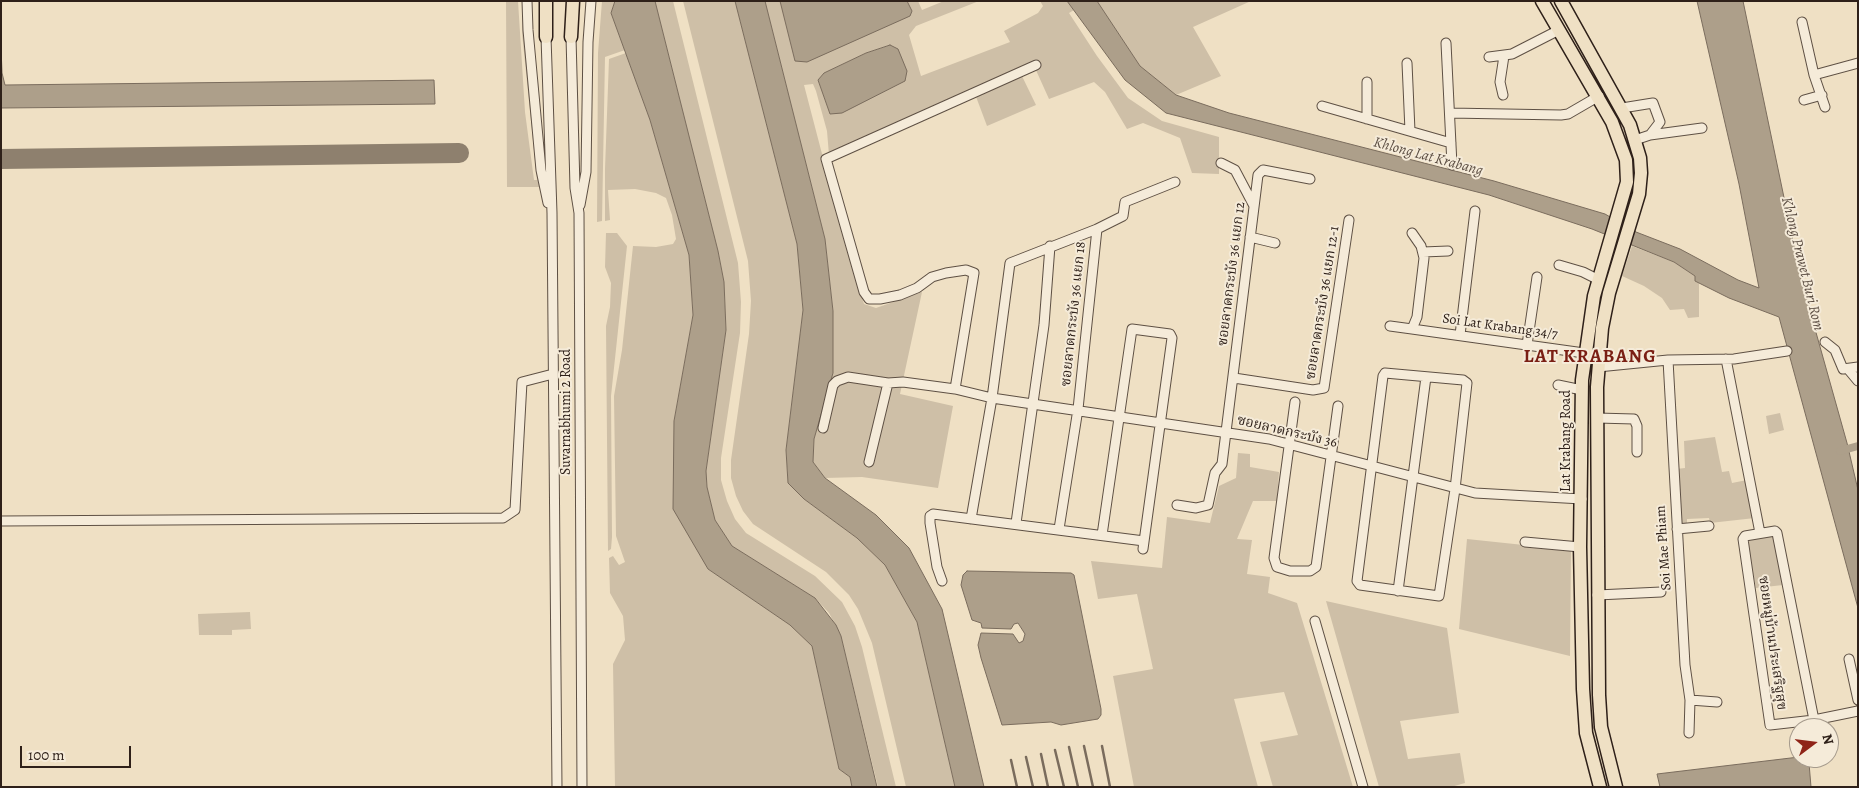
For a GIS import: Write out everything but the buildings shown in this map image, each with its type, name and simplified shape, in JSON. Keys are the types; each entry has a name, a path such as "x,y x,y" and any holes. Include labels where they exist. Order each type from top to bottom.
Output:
{"main road":[{"path":"546,1 546,37"},
{"path":"571,37 573,1"},
{"name":"Lat Krabang Road","path":"1542,1 1599,96 1612,122 1626,160 1627,182 1590,312 1584,353 1582,390 1580,547 1584,711 1588,741 1600,787"},
{"path":"1561,1 1622,108 1636,140 1642,173 1602,328 1598,367 1597,595 1600,711 1604,744 1616,787"},
{"path":"1582,499 1597,500"}],"street":[{"path":"527,1 542,176 552,213"},
{"path":"579,212 586,172 588,36 591,1"},
{"path":"1802,22 1814,75 1825,107"},
{"path":"1489,57 1504,56 1528,47 1559,30"},
{"name":"Suvarnabhumi 2 Road","path":"546,37 552,213 557,787"},
{"name":"Suvarnabhumi 2 Road","path":"571,37 575,188 579,212 582,787"},
{"path":"1446,42 1452,165"},
{"path":"1503,95 1500,82 1504,56"},
{"path":"1408,63 1410,131"},
{"path":"1814,75 1858,63"},
{"path":"954,389 974,273 966,270 946,273 932,277 917,288 900,295 869,299 864,292 826,159 1036,65"},
{"path":"1367,82 1367,119"},
{"path":"1804,100 1822,95"},
{"path":"1450,113 1561,115 1568,114 1599,96"},
{"path":"1622,108 1653,103 1660,122 1650,135"},
{"path":"1322,106 1451,143"},
{"path":"1636,140 1650,135 1702,128"},
{"path":"1221,162 1235,170 1254,206"},
{"name":"ซอยลาดกระบัง 36 แยก 12","path":"1176,505 1196,508 1210,502 1214,473 1222,464 1260,171 1310,179"},
{"name":"ซอยลาดกระบัง 36 แยก 18","path":"1058,529 1078,409 1097,229 1123,216 1125,202 1175,182"},
{"path":"1460,335 1475,211"},
{"name":"ซอยลาดกระบัง 36 แยก 12-1","path":"1234,378 1313,390 1324,388 1350,220"},
{"path":"971,518 992,398 1010,263 1097,229"},
{"path":"1412,233 1423,252 1417,317 1412,329"},
{"path":"1250,237 1275,243"},
{"path":"1016,523 1044,325 1050,246"},
{"path":"1423,252 1448,251"},
{"path":"1558,265 1600,276"},
{"path":"1527,344 1537,277"},
{"name":"Soi Lat Krabang 34/7","path":"1390,326 1584,353"},
{"path":"942,581 937,567 930,516 940,514 1102,535 1143,545 1172,335 1132,329 1102,535"},
{"path":"1825,342 1835,350 1843,369 1858,367"},
{"path":"1598,367 1668,360 1726,359 1787,351"},
{"path":"1726,359 1760,533"},
{"name":"Soi Mae Phiam","path":"1668,360 1677,530 1690,700 1689,734"},
{"path":"1848,369 1858,381"},
{"path":"1390,373 1426,377 1463,380 1467,383 1455,489 1439,596 1360,585 1358,581 1382,376 1390,373"},
{"path":"1,521 503,518 515,510 522,382 553,374"},
{"name":"ซอยลาดกระบัง 36","path":"822,428 834,385 837,381 848,377 888,383 903,382 954,389 992,398 1269,438 1455,489 1485,495 1582,499"},
{"path":"1398,591 1426,377"},
{"path":"869,462 888,383"},
{"path":"1558,385 1582,390"},
{"path":"1294,402 1274,558 1277,567 1290,571 1310,571 1316,567 1338,406"},
{"path":"1597,418 1634,419 1637,426 1637,452"},
{"path":"1677,530 1709,526"},
{"name":"ซอยหมู่บ้านประเสริฐสุข","path":"1789,723 1770,725 1745,536 1775,530 1777,533 1814,718"},
{"path":"1525,542 1580,547"},
{"path":"1597,595 1661,592"},
{"path":"1315,621 1363,787"},
{"path":"1849,659 1858,700"},
{"path":"1690,700 1717,702"},
{"name":"ซอยหมู่บ้านประเสริฐสุข","path":"1824,718 1858,711"}],"shaded area":[{"path":"506,1 518,1 525,112 534,180 537,180 522,33 522,1 526,1 541,187 507,187"},
{"path":"602,1 615,1 611,13 625,50 605,57 602,221 597,222 598,53"},
{"path":"615,1 655,1 718,251 724,282 726,330 706,471 707,487 715,520 732,546 815,598 836,625 841,636 877,787 852,787 850,777 839,769 812,646 790,625 708,569 673,509 674,421 693,315 689,255 650,120 611,13"},
{"path":"655,1 673,1 738,263 741,302 740,333 721,458 721,480 727,501 735,519 746,533 815,576 842,602 855,626 862,647 896,787 878,787 841,636 829,613 815,598 732,546 715,520 707,487 706,471 726,330 724,282 718,251"},
{"path":"683,1 735,1 797,244 803,310 786,450 788,483 804,499 857,538 885,565 917,622 955,787 906,787 872,643 858,609 849,595 826,572 753,524 743,511 736,496 731,478 731,460 749,334 751,301 748,261"},
{"path":"735,1 765,1 825,239 833,311 833,373 814,439 813,462 825,478 876,515 909,548 942,609 984,787 955,787 917,622 885,565 857,538 804,499 788,483 786,450 803,310 797,244"},
{"path":"765,1 780,1 795,61 912,11 907,1 918,1 922,10 944,1 979,1 916,26 909,35 921,76 1010,42 1004,31 1038,13 1043,6 1040,1 1067,1 1074,10 1069,13 1097,56 1128,98 1162,121 1219,137 1219,174 1192,173 1180,138 1143,123 1127,129 1105,92 1094,82 1049,99 1035,68 1021,74 1036,105 987,126 975,94 829,155 827,131 816,91 813,84 804,85 850,261 864,304 876,308 922,292 900,394 953,406 938,488 862,477 825,478 813,462 814,439 833,373 833,311 825,239","holes":["889,45 830,114 818,80 824,73 866,53"]},
{"path":"780,1 907,1 912,11 910,16 807,62 795,61"},
{"path":"1067,1 1097,1 1140,66 1176,95 1229,113 1494,181 1605,214 1636,232 1680,249 1738,280 1759,288 1739,184 1697,1 1743,1 1801,279 1847,443 1858,490 1858,608 1779,317 1729,298 1695,281 1695,276 1674,262 1592,229 1489,195 1166,113 1125,80"},
{"path":"1097,1 1251,1 1193,27 1221,76 1176,95 1140,66"},
{"path":"890,45 898,49 907,71 905,81 842,113 830,114 818,80 824,73 866,53"},
{"path":"1,47 2,73 5,85 434,80 435,104 1,108"},
{"path":"626,53 650,120 689,255 693,315 674,421 708,569 790,625 812,646 839,769 850,777 852,787 615,787 613,664 625,640 623,616 610,593 609,558 613,556 619,565 625,562 616,536 614,396 622,350 633,246 656,247 673,244 676,239 672,215 666,198 656,193 635,189 608,190 610,220 605,221 609,59"},
{"path":"606,233 617,233 627,246 611,396 612,537 611,549 608,551 606,326 610,307 611,283 605,267"},
{"path":"1632,246 1674,262 1695,276 1695,281 1699,283 1699,317 1688,318 1684,309 1670,310 1662,298 1644,286 1622,276"},
{"path":"1780,413 1784,430 1769,434 1766,416"},
{"path":"1715,437 1722,472 1729,471 1732,483 1747,480 1755,518 1710,523 1709,518 1687,519 1687,525 1679,527 1676,469 1685,468 1684,441"},
{"path":"1238,453 1250,454 1250,467 1279,472 1277,501 1253,501 1237,539 1252,540 1247,574 1270,577 1268,593 1297,603 1353,787 1273,787 1260,742 1298,735 1284,692 1234,699 1258,787 1134,787 1113,676 1153,669 1137,594 1098,599 1091,561 1162,568 1167,517 1210,523 1219,486 1236,478"},
{"path":"1774,533 1783,585 1756,588 1746,540"},
{"path":"1467,539 1571,550 1570,656 1459,629"},
{"path":"967,571 1071,573 1074,575 1101,709 1101,715 1098,719 1061,725 1051,722 1002,725 978,645 981,633 1013,634 1019,643 1023,641 1025,634 1018,623 1014,624 1011,629 982,628 981,623 972,620 961,585 963,575"},
{"path":"1326,601 1447,628 1459,713 1400,721 1408,759 1460,753 1465,783 1451,787 1379,787"},
{"path":"250,612 251,629 232,630 232,635 199,635 198,614"},
{"path":"1789,758 1789,768 1809,768 1811,787 1660,787 1657,774"}],"waterway":[{"path":"1840,451 1858,446"},
{"path":"1084,746 1093,787"},
{"path":"1102,746 1110,787"},
{"path":"1069,747 1078,787"},
{"path":"1055,750 1064,787"},
{"path":"1041,754 1048,787"},
{"path":"1026,757 1033,787"},
{"path":"1011,760 1017,787"}],"taxiway":[{"path":"1,159 459,153"}],"district":[{"name":"LAT KRABANG","path":"1590,357"}],"water label":[{"name":"Khlong Lat Krabang","path":"1428,157"},
{"name":"Khlong Prawet Buri Rom","path":"1802,264"}]}
